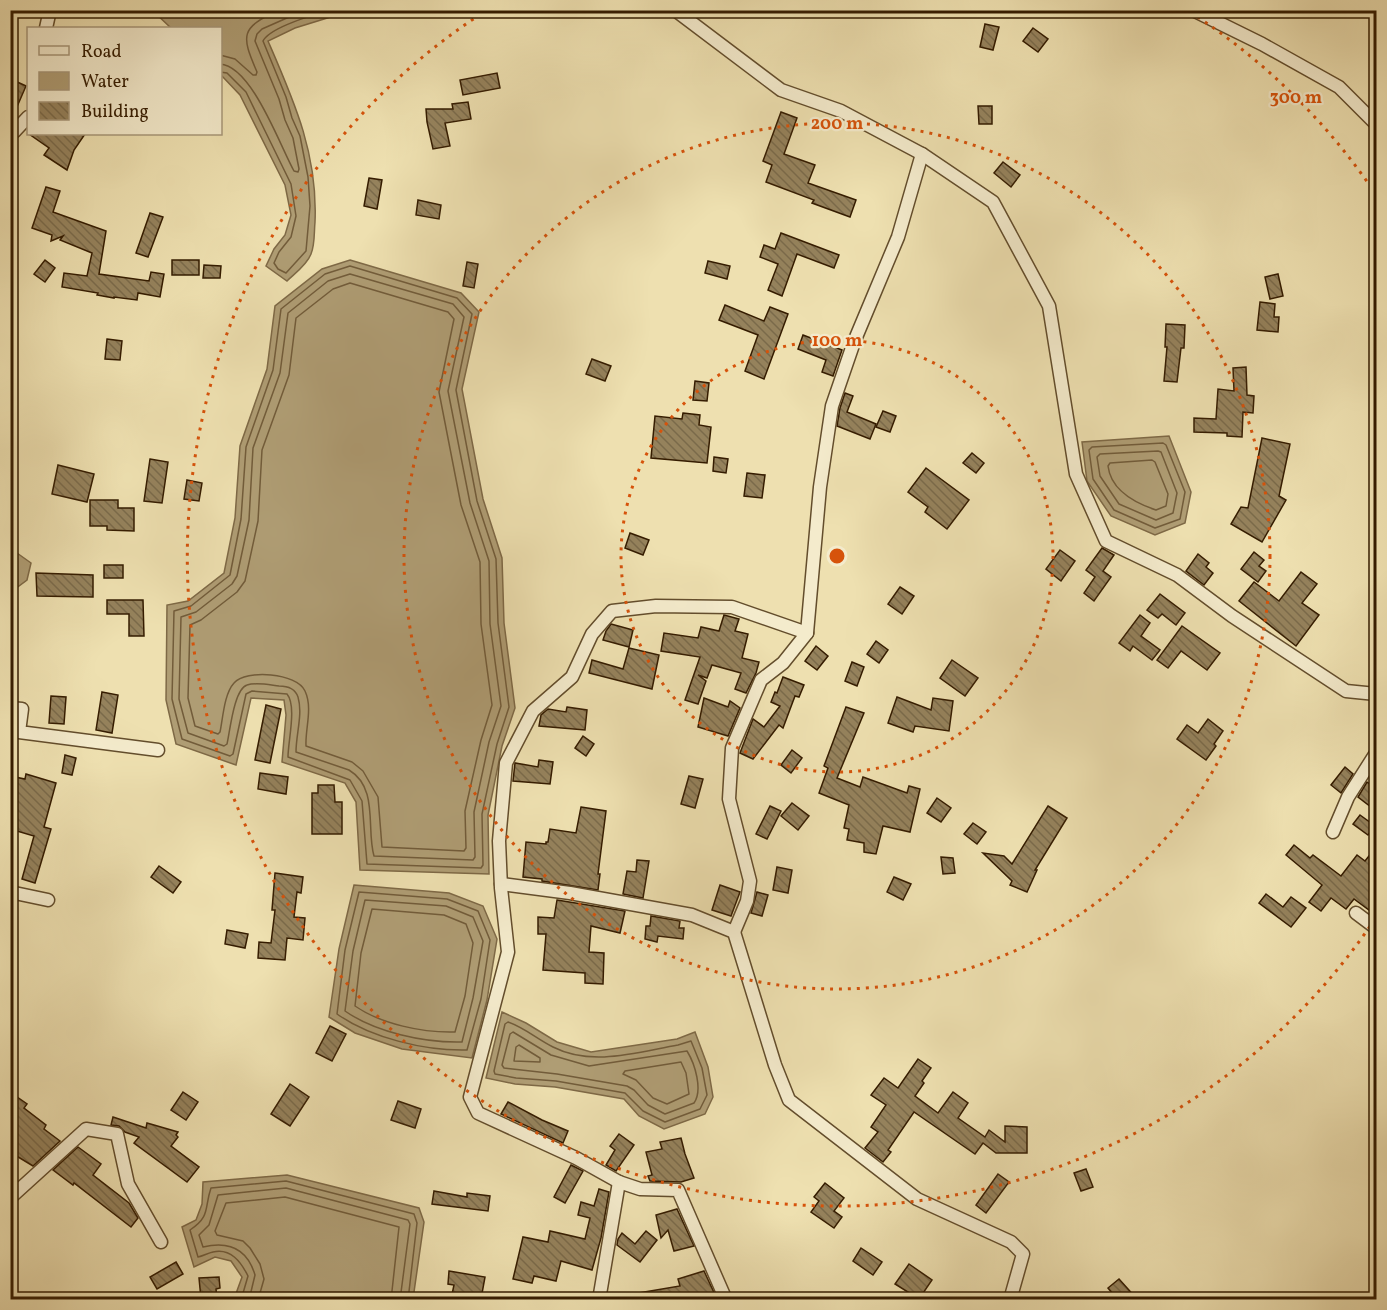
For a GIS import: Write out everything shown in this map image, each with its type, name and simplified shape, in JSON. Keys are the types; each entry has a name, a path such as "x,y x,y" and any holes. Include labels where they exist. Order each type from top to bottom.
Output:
{"street":[{"path":"46,27 50,10"},
{"path":"675,10 781,90 841,111 922,154 993,202 1049,306 1076,474 1106,541 1177,575 1232,616 1346,691 1377,694"},
{"path":"1193,10 1263,44 1339,87 1374,122 1377,120"},
{"path":"10,131 14,132 27,118"},
{"path":"922,154 898,237 854,342 832,406 820,487 807,633 783,663 761,680 732,748 729,799 750,880 747,901 734,932 775,1065 789,1100 917,1199 1011,1242 1023,1254 1010,1299"},
{"path":"726,1299 678,1190 640,1189 619,1182 576,1158 478,1113 470,1097 508,952 499,841 506,763 533,711 572,676 592,634 612,611 656,606 732,607 807,633"},
{"path":"10,708 22,709 19,732 158,750"},
{"path":"1333,832 1348,797 1377,753"},
{"path":"501,884 570,893 692,915 734,932"},
{"path":"10,892 48,900"},
{"path":"1356,913 1377,928"},
{"path":"10,1198 86,1129 117,1134 128,1184 162,1242"},
{"path":"599,1299 619,1182"}],"water":[{"path":"153,11 350,11 295,28 268,41 302,128 313,173 315,197 312,250 307,262 287,281 266,266 274,249 285,235 291,215 285,185 240,95 222,76 222,27 170,27"},
{"path":"350,260 461,293 479,312 462,389 483,499 502,558 504,623 515,708 502,746 488,815 489,874 360,870 356,802 345,783 282,762 286,715 284,700 251,698 236,765 176,744 166,700 167,605 188,601 224,573 235,518 240,446 267,369 275,306 322,269"},
{"path":"1169,436 1191,492 1185,523 1155,535 1111,516 1087,481 1082,442"},
{"path":"10,548 31,563 27,580 15,589 11,588"},
{"path":"354,885 449,893 483,906 497,939 487,1000 472,1058 402,1049 355,1033 329,1017 339,949"},
{"path":"502,1012 526,1023 557,1042 591,1052 677,1039 695,1032 708,1067 713,1097 705,1114 664,1129 639,1116 624,1099 486,1078"},
{"path":"287,1175 419,1208 424,1222 413,1299 234,1299 242,1277 231,1261 215,1257 194,1267 182,1227 196,1220 202,1204 203,1182"}],"building":[{"path":"985,24 999,27 993,50 980,47"},
{"path":"1033,28 1048,39 1038,52 1023,41"},
{"path":"497,73 500,88 463,95 460,80"},
{"path":"15,81 26,86 10,123 10,93"},
{"path":"468,102 471,119 445,123 450,146 433,149 426,109 453,109 452,104"},
{"path":"978,106 992,106 992,124 979,124"},
{"path":"781,112 797,118 784,154 815,165 808,183 856,200 850,217 812,203 814,200 766,182 772,165 763,161"},
{"path":"30,135 84,135 74,150 67,170 44,155 49,148"},
{"path":"1003,162 1020,175 1011,187 994,173"},
{"path":"369,178 382,180 377,209 364,206"},
{"path":"46,187 60,191 53,212 106,231 99,274 149,281 151,272 164,274 160,297 138,293 137,300 114,298 62,287 64,273 87,276 92,253 60,240 63,236 51,241 52,235 32,228"},
{"path":"418,200 441,205 439,219 416,215"},
{"path":"150,213 163,217 148,257 136,253"},
{"path":"781,233 839,255 834,268 797,254 782,296 768,290 778,264 760,257 764,245 775,249"},
{"path":"45,260 55,268 45,282 34,274"},
{"path":"172,260 199,260 199,275 172,275"},
{"path":"708,261 730,266 727,279 705,273"},
{"path":"467,262 478,264 474,288 463,286"},
{"path":"204,265 221,266 220,278 203,278"},
{"path":"1278,274 1283,296 1270,299 1265,277"},
{"path":"1260,302 1275,304 1274,317 1279,317 1278,332 1257,330"},
{"path":"725,305 764,321 770,307 788,314 764,379 745,371 758,335 719,320"},
{"path":"1166,324 1185,325 1184,348 1181,348 1177,382 1164,381 1167,347 1165,347"},
{"path":"803,335 842,350 833,376 822,372 826,360 798,349"},
{"path":"107,339 122,341 120,360 105,359"},
{"path":"592,359 611,366 605,381 586,374"},
{"path":"1246,367 1247,395 1254,396 1253,413 1243,412 1242,437 1227,436 1227,433 1194,432 1194,418 1216,419 1218,389 1234,391 1233,368"},
{"path":"695,381 709,383 707,401 693,400"},
{"path":"845,393 853,396 847,412 876,424 870,439 837,426"},
{"path":"883,411 896,416 890,432 876,427"},
{"path":"683,413 700,415 699,425 711,427 707,463 651,458 655,416 682,419"},
{"path":"1262,438 1290,444 1279,496 1286,500 1262,542 1231,524 1241,507 1248,508"},
{"path":"972,453 984,463 976,473 963,463"},
{"path":"714,457 728,459 726,473 713,471"},
{"path":"150,459 168,462 162,503 144,501"},
{"path":"58,465 94,474 87,502 52,494"},
{"path":"926,468 969,500 947,529 925,512 928,507 908,492"},
{"path":"747,473 765,475 762,498 744,496"},
{"path":"187,480 202,483 199,501 184,499"},
{"path":"90,500 118,500 118,508 134,508 134,531 107,530 107,526 90,526"},
{"path":"630,533 649,540 643,555 625,548"},
{"path":"1102,548 1114,555 1103,571 1111,577 1094,601 1084,593 1095,577 1086,570"},
{"path":"1060,550 1075,561 1061,581 1046,569"},
{"path":"1254,552 1264,560 1259,566 1266,571 1258,582 1241,569"},
{"path":"1198,554 1209,563 1206,567 1213,573 1204,585 1186,571"},
{"path":"104,565 123,565 123,578 104,578"},
{"path":"1301,572 1317,584 1302,603 1319,615 1296,646 1239,601 1254,582 1279,601"},
{"path":"36,573 93,575 93,597 37,596"},
{"path":"900,587 914,596 902,614 888,604"},
{"path":"1160,594 1185,613 1176,625 1162,614 1158,618 1147,610"},
{"path":"107,600 143,600 144,636 129,636 129,614 107,614"},
{"path":"724,615 739,619 735,631 748,634 742,658 759,662 756,673 746,693 735,689 741,673 712,665 707,678 698,675 706,681 698,704 685,700 700,657 661,651 664,633 698,638 701,627 719,631"},
{"path":"1140,615 1150,623 1141,636 1160,650 1152,660 1133,646 1130,651 1119,643"},
{"path":"611,624 633,630 629,647 603,640"},
{"path":"1182,626 1220,653 1207,670 1181,651 1168,668 1157,660"},
{"path":"876,641 888,650 879,663 867,654"},
{"path":"816,646 828,656 817,670 805,661"},
{"path":"629,648 659,655 652,689 589,673 592,660 623,669"},
{"path":"952,660 978,678 965,696 940,678"},
{"path":"852,662 864,667 857,686 845,681"},
{"path":"783,677 804,685 799,697 795,696 783,728 779,725 753,759 740,753 753,719 764,727 780,706 771,702"},
{"path":"102,692 118,695 112,733 96,730"},
{"path":"51,696 66,697 64,724 49,723"},
{"path":"897,697 931,710 933,698 953,701 949,731 915,726 913,732 888,723"},
{"path":"704,698 728,707 730,701 740,708 728,736 698,727"},
{"path":"266,705 281,709 270,763 255,760"},
{"path":"567,707 587,710 585,730 539,726 541,715 548,709 566,712"},
{"path":"846,707 864,713 837,778 860,787 863,777 907,793 909,786 920,789 910,832 883,826 876,854 864,852 864,843 847,840 849,829 844,828 849,805 819,793 828,768 824,766"},
{"path":"1208,719 1223,731 1206,760 1177,739 1187,725 1198,733"},
{"path":"583,736 594,744 586,756 575,748"},
{"path":"792,750 802,758 791,773 781,765"},
{"path":"65,755 76,758 72,775 62,773"},
{"path":"539,760 553,762 550,784 513,781 515,763 538,767"},
{"path":"1345,767 1353,774 1341,793 1331,785"},
{"path":"260,773 288,777 286,794 258,789"},
{"path":"26,774 56,783 44,827 51,829 35,883 22,879 34,836 10,829 10,776 25,779"},
{"path":"689,776 703,779 695,808 681,804"},
{"path":"1367,782 1377,789 1377,801 1371,807 1358,797"},
{"path":"318,785 334,785 335,802 342,802 342,834 312,834 312,793 318,793"},
{"path":"937,798 951,808 941,822 927,813"},
{"path":"792,803 809,816 798,830 781,816"},
{"path":"770,806 781,811 767,839 756,834"},
{"path":"1048,806 1067,818 1035,870 1037,870 1027,892 1010,885 1012,881 983,853 1004,856 1012,864"},
{"path":"581,807 606,811 598,890 523,877 526,842 546,844 550,829 576,833"},
{"path":"1360,815 1375,826 1368,835 1353,824"},
{"path":"973,823 986,832 977,844 964,834"},
{"path":"1294,845 1310,858 1313,855 1341,876 1357,855 1365,861 1377,846 1377,916 1354,899 1346,909 1331,898 1321,911 1309,902 1322,885 1286,855"},
{"path":"941,857 953,858 955,873 943,874"},
{"path":"637,860 649,861 643,898 623,894 627,871 636,872"},
{"path":"159,866 181,882 173,893 151,877"},
{"path":"777,867 792,870 788,893 773,890"},
{"path":"275,873 303,877 301,893 297,892 294,917 305,918 303,940 287,938 285,960 258,958 259,942 271,943 275,910 272,910"},
{"path":"894,877 911,884 903,900 887,892"},
{"path":"720,885 740,892 731,916 712,910"},
{"path":"757,892 768,895 762,916 751,913"},
{"path":"1266,894 1283,907 1291,897 1306,908 1291,927 1259,903"},
{"path":"557,900 625,911 620,933 591,926 589,952 604,953 603,984 585,983 585,973 543,970 546,934 538,934 538,917 554,918"},
{"path":"651,916 680,921 679,928 684,928 683,939 658,936 657,942 645,939 646,926 650,926"},
{"path":"227,930 248,934 245,948 225,944"},
{"path":"330,1026 346,1034 332,1061 316,1053"},
{"path":"918,1059 931,1068 915,1096 938,1113 953,1092 968,1103 958,1118 985,1137 989,1130 1005,1142 1005,1126 1027,1127 1027,1153 996,1153 983,1143 975,1154 914,1112 888,1150 891,1152 883,1162 865,1148 878,1132 871,1127 886,1105 871,1095 884,1078 898,1088"},
{"path":"290,1084 309,1097 290,1126 271,1114"},
{"path":"10,1092 27,1104 24,1108 46,1125 44,1129 60,1141 33,1166 10,1152"},
{"path":"183,1092 198,1102 186,1120 171,1110"},
{"path":"398,1101 421,1109 415,1128 391,1120"},
{"path":"508,1102 568,1131 563,1143 501,1114"},
{"path":"113,1117 146,1128 147,1123 178,1132 176,1135 178,1137 171,1146 199,1167 187,1182 134,1143 139,1137 125,1132 119,1126 111,1125"},
{"path":"619,1134 634,1145 616,1171 606,1165 615,1150 610,1146"},
{"path":"681,1138 694,1178 681,1182 650,1181 648,1176 652,1175 646,1152 662,1149 660,1142"},
{"path":"78,1147 101,1164 93,1175 129,1203 138,1218 131,1227 74,1183 73,1185 53,1170"},
{"path":"571,1165 583,1171 565,1203 554,1197"},
{"path":"1086,1169 1093,1187 1081,1191 1074,1173"},
{"path":"998,1174 1009,1182 986,1213 976,1205"},
{"path":"825,1183 844,1198 834,1211 842,1217 834,1228 811,1212 819,1201 814,1197"},
{"path":"599,1189 609,1192 601,1238 592,1270 561,1261 556,1281 534,1276 532,1283 513,1279 523,1237 548,1242 550,1231 585,1239 590,1218 578,1215 581,1202 594,1206"},
{"path":"434,1191 467,1197 467,1193 490,1196 488,1211 432,1204"},
{"path":"677,1209 694,1246 674,1251 668,1230 661,1238 656,1215"},
{"path":"646,1231 657,1240 640,1262 617,1245 622,1233 635,1244"},
{"path":"861,1248 882,1262 873,1275 853,1261"},
{"path":"176,1262 183,1274 157,1289 150,1277"},
{"path":"909,1264 932,1280 919,1299 895,1284"},
{"path":"449,1271 485,1277 481,1299 451,1299 454,1285 448,1284"},
{"path":"704,1271 717,1299 639,1299 639,1293 680,1286 678,1279"},
{"path":"219,1277 220,1288 216,1289 217,1299 201,1299 199,1278"},
{"path":"1119,1279 1137,1299 1117,1299 1108,1288"}]}
